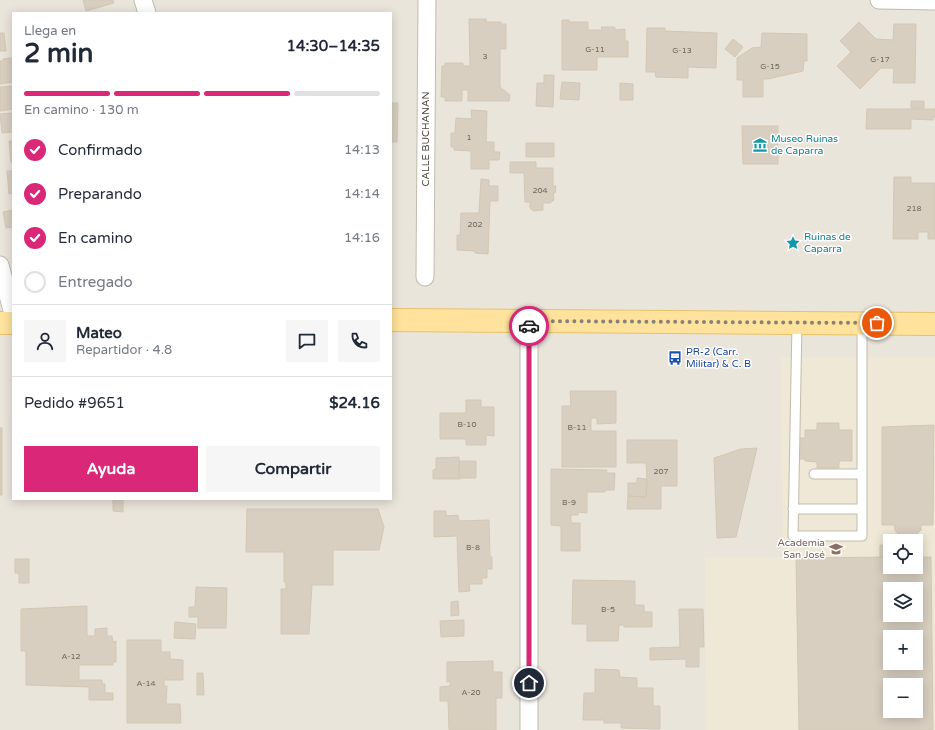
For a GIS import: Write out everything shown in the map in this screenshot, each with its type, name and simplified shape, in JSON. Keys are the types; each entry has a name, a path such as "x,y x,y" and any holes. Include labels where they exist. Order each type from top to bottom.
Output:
{"main road":[{"path":"392,320 935,324"}],"street":[{"path":"143,0 147,12"},
{"name":"CALLE BUCHANAN","path":"425,278 427,0"},
{"path":"879,0 935,1"},
{"path":"0,265 6,323"},
{"path":"529,321 529,730"}],"lane":[{"path":"797,323 793,536 862,536 862,323"},
{"path":"814,474 861,474"},
{"path":"793,509 862,509"}],"shaded area":[{"path":"0,0 935,0 935,730 0,730"},
{"name":"Academia San José","path":"781,357 935,358 935,730 706,730 705,558 783,557"}],"building":[{"path":"83,0 113,0 114,3 86,11"},
{"path":"469,19 486,19 486,22 501,22 501,24 506,24 506,49 500,49 500,87 510,95 509,101 468,101 468,90 462,90 462,101 445,101 445,97 441,97 442,66 445,66 445,63 463,63 463,66 470,66"},
{"path":"562,20 569,20 569,22 588,22 588,30 602,30 601,27 615,27 615,30 625,29 625,41 628,41 628,57 597,57 597,70 562,70"},
{"path":"859,22 876,39 893,40 894,24 916,24 915,83 893,83 894,68 881,68 860,89 837,66 851,52 840,41"},
{"path":"647,28 665,28 665,31 717,33 716,68 688,67 688,78 656,77 655,72 646,72"},
{"path":"0,33 4,33 6,51 0,51"},
{"path":"762,33 807,34 807,61 804,61 803,71 763,79 763,97 743,97 743,80 737,80 737,58 752,48 761,47"},
{"path":"733,39 743,47 735,57 725,49"},
{"path":"12,58 12,82 0,84 0,61 3,61 3,59"},
{"path":"544,75 554,75 553,107 536,106 537,83 544,83"},
{"path":"562,82 580,83 579,100 560,99"},
{"path":"620,83 633,84 633,100 620,100"},
{"path":"12,86 12,109 0,111 0,87"},
{"path":"911,101 924,101 924,108 911,108"},
{"path":"392,103 398,103 397,142 392,142"},
{"path":"867,109 935,109 935,117 933,117 933,120 911,119 911,129 866,129"},
{"path":"471,110 487,111 486,142 494,142 494,152 500,152 499,160 489,160 489,169 471,169 471,151 454,150 454,147 451,147 451,133 455,133 456,118 472,119"},
{"path":"12,113 12,132 2,133 0,114"},
{"name":"Museo Ruinas de Caparra","path":"742,126 778,126 778,164 743,164"},
{"path":"9,141 12,141 11,162"},
{"path":"526,143 554,143 554,157 526,157"},
{"path":"510,162 536,162 536,168 553,168 553,186 556,186 555,193 553,193 554,200 550,203 543,203 543,210 533,211 530,208 530,202 525,202 524,173 510,173"},
{"path":"7,171 12,171 12,193 9,194"},
{"path":"894,177 911,177 911,183 935,183 935,239 928,239 928,232 918,232 918,239 893,239"},
{"path":"481,179 489,180 489,186 498,186 498,201 490,201 488,254 475,253 475,251 457,250 457,235 460,235 461,213 479,213"},
{"path":"12,210 12,227 6,228 3,212"},
{"path":"570,391 616,391 616,423 597,424 597,418 591,418 591,431 616,431 616,467 562,467 562,406 571,406"},
{"path":"466,400 481,400 481,407 494,407 494,436 486,435 486,445 466,445 466,439 440,439 440,413 466,413"},
{"path":"817,423 839,423 839,430 852,430 852,461 839,461 839,468 817,468 817,462 797,459 797,438 805,438 805,430 817,430"},
{"path":"934,425 933,525 921,525 921,530 917,534 898,534 894,525 882,525 882,427"},
{"path":"0,428 2,428 2,495 0,495"},
{"path":"627,440 677,440 677,486 661,486 661,509 627,509 628,496 646,497 647,479 646,463 627,463"},
{"path":"757,448 736,537 717,538 714,458 741,449"},
{"path":"459,457 460,479 433,479 433,470 436,469 436,458"},
{"path":"459,461 476,461 476,478 459,478"},
{"path":"551,469 607,470 606,473 615,473 614,490 605,490 605,492 587,492 587,513 578,512 578,515 571,515 571,523 580,523 580,551 561,551 561,526 551,525"},
{"path":"637,478 647,479 646,497 628,496 628,483 637,483"},
{"path":"113,500 123,500 123,512 113,511"},
{"path":"247,509 378,509 384,527 379,550 333,550 333,585 312,585 309,634 281,634 281,589 286,589 286,582 284,582 284,552 246,552"},
{"path":"434,511 446,511 446,516 458,515 459,521 489,520 490,557 492,557 492,569 487,569 487,578 482,578 482,584 469,584 470,591 459,592 457,536 434,537"},
{"path":"880,545 883,545 883,557 880,557"},
{"path":"883,557 883,574 923,574 923,557 931,557 933,730 799,730 796,558"},
{"path":"15,559 29,559 29,583 19,583 19,573 15,573"},
{"path":"573,580 635,581 635,605 644,605 644,612 652,612 652,627 624,627 624,625 619,625 618,641 587,641 587,624 572,624"},
{"path":"196,587 227,588 226,628 198,628 198,617 189,617 189,607 195,607"},
{"path":"458,601 459,615 451,616 451,602"},
{"path":"87,606 87,636 95,636 95,629 107,628 107,636 112,636 113,642 116,641 116,662 113,662 113,665 79,665 79,680 102,680 102,684 105,684 105,693 113,693 113,700 89,700 89,687 26,685 26,651 21,651 21,609"},
{"path":"679,609 703,609 704,647 699,647 699,667 686,667 686,659 650,660 650,648 680,647"},
{"path":"464,620 464,636 441,637 440,621"},
{"path":"175,622 196,624 195,639 174,638"},
{"path":"127,640 161,640 161,652 170,652 170,659 183,660 183,680 164,680 164,686 167,686 166,704 180,704 181,723 127,723"},
{"path":"493,661 493,672 502,672 502,698 496,698 496,730 449,730 448,701 440,701 440,687 450,686 450,681 447,682 447,662"},
{"path":"595,669 619,670 620,677 637,678 637,688 653,688 653,706 660,706 660,729 621,728 621,723 604,723 604,720 583,720 584,693 595,693"},
{"path":"197,673 203,673 204,695 197,695"}],"way so far":[{"path":"529,326 529,321 877,323"}],"place":[{"name":"Museo Ruinas de Caparra","path":"760,145"},
{"name":"Ruinas de Caparra","path":"793,243"},
{"name":"PR-2 (Carr. Militar) & C. B","path":"675,358"},
{"name":"Academia San José","path":"836,549"}],"route":[{"path":"529,326 529,683"}]}
